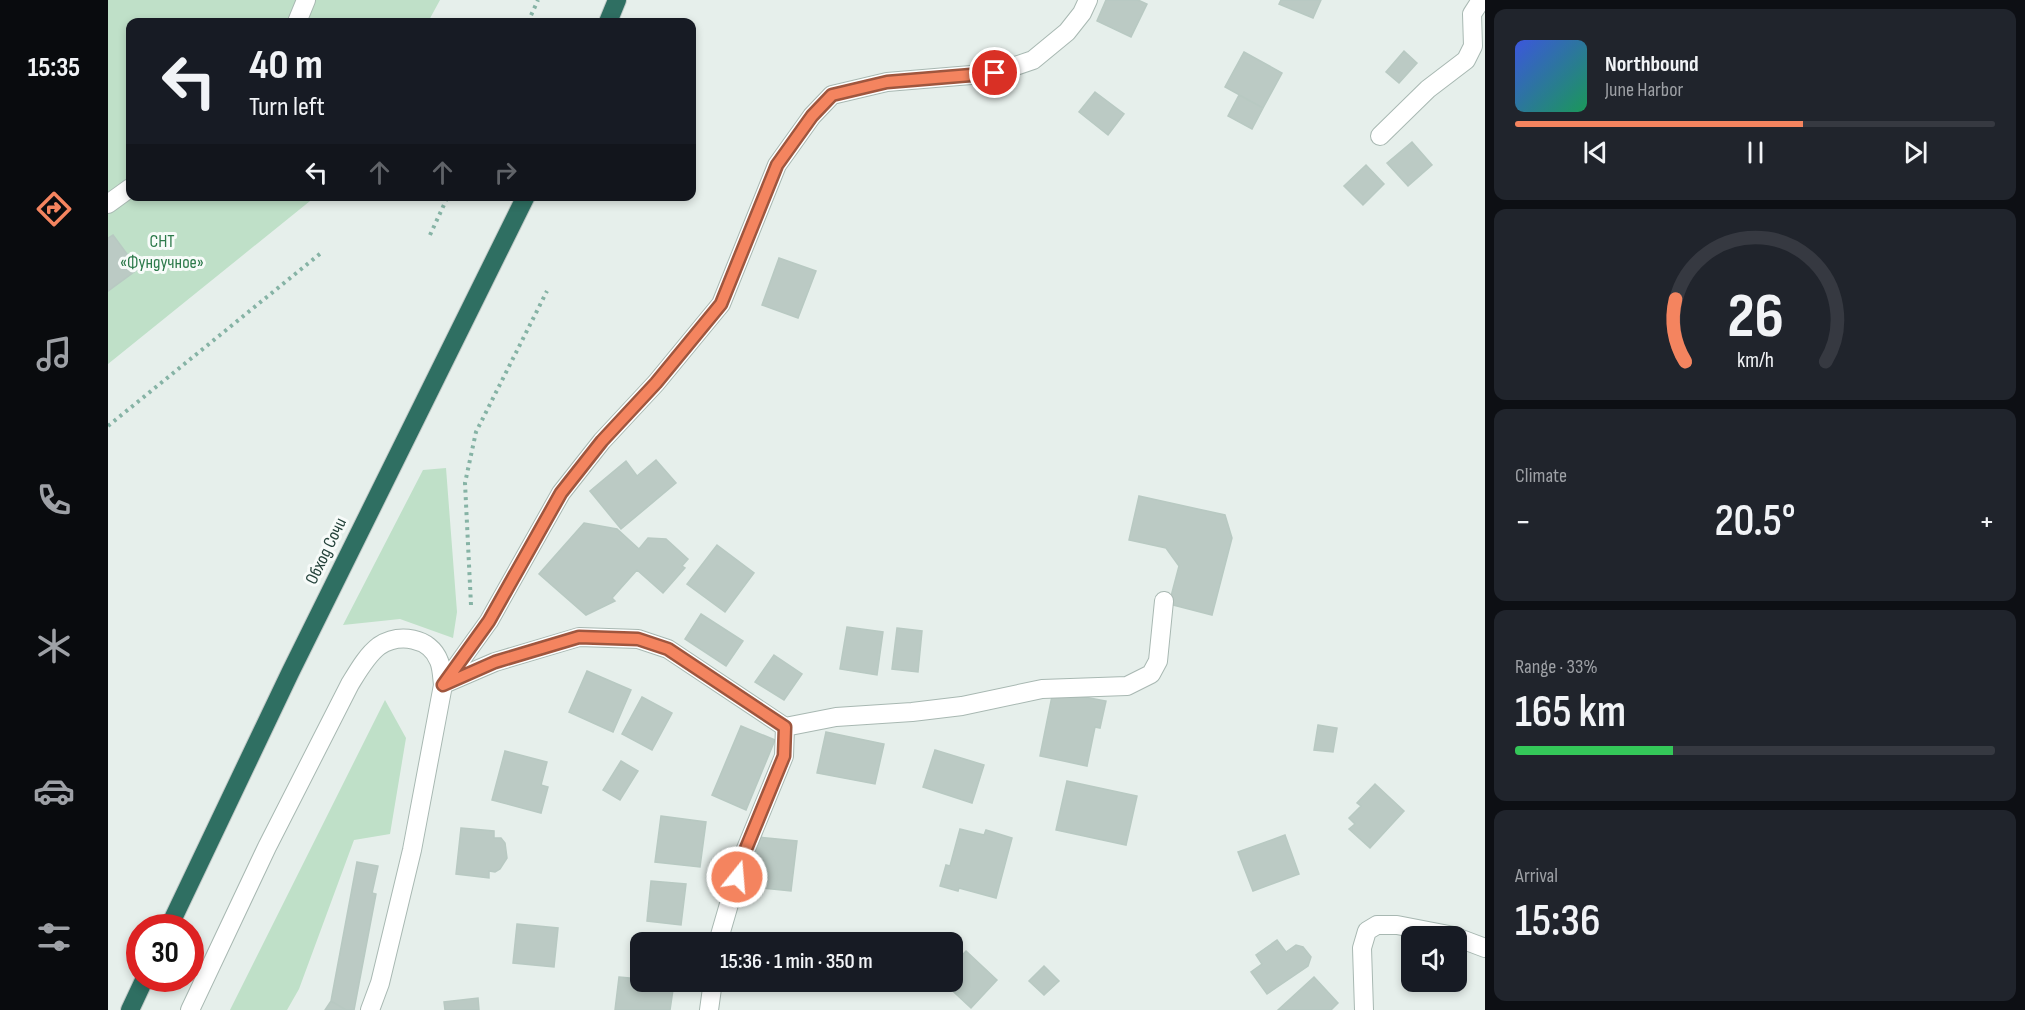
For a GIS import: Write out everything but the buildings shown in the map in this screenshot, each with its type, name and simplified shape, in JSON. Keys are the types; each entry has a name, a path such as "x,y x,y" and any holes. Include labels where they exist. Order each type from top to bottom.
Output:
{"highway":[{"path":"610,18 617,0"},
{"name":"Обход Сочи","path":"176,914 290,674 523,201"},
{"path":"130,1010 138,992"}],"street":[{"path":"299,18 306,0"},
{"path":"443,685 501,600 561,493 602,441 656,383 721,304 777,165 812,116 832,95 887,82 995,73 1033,60 1067,32 1082,13 1088,0"},
{"path":"1380,136 1428,89 1466,60 1473,46 1472,15 1481,0"},
{"path":"108,204 126,191"},
{"path":"443,685 495,662 579,637 638,639 668,649 785,727 836,717 962,706 1042,689 1127,686 1150,674 1158,661 1164,601"},
{"path":"189,1010 267,847 350,684 366,660 379,647 393,640 405,638 418,640 428,646 439,660 443,685 412,850 380,983 370,1010"},
{"path":"721,932 743,856 784,756 785,727"},
{"path":"1364,1010 1362,948 1366,932 1377,926 1401,927"},
{"path":"1467,941 1485,948"},
{"path":"709,1010 711,992"}],"path":[{"path":"530,18 538,0"},
{"path":"430,235 446,201"},
{"path":"108,426 321,253"},
{"path":"473,642 465,483 471,452 477,432 547,291"}],"green space":[{"name":"СНТ «Фундучное»","path":"108,0 440,0 430,18 126,18 126,201 310,201 108,364"},
{"path":"446,468 457,612 453,638 400,619 343,625 423,470"},
{"path":"385,700 406,738 390,834 354,840 299,989 287,1010 230,1010"}],"route":[{"path":"737,877 743,856 784,756 785,727 668,649 638,639 579,637 495,662 443,685 489,621 561,493 602,441 656,383 721,304 777,165 812,116 832,95 887,82 995,73"}]}
